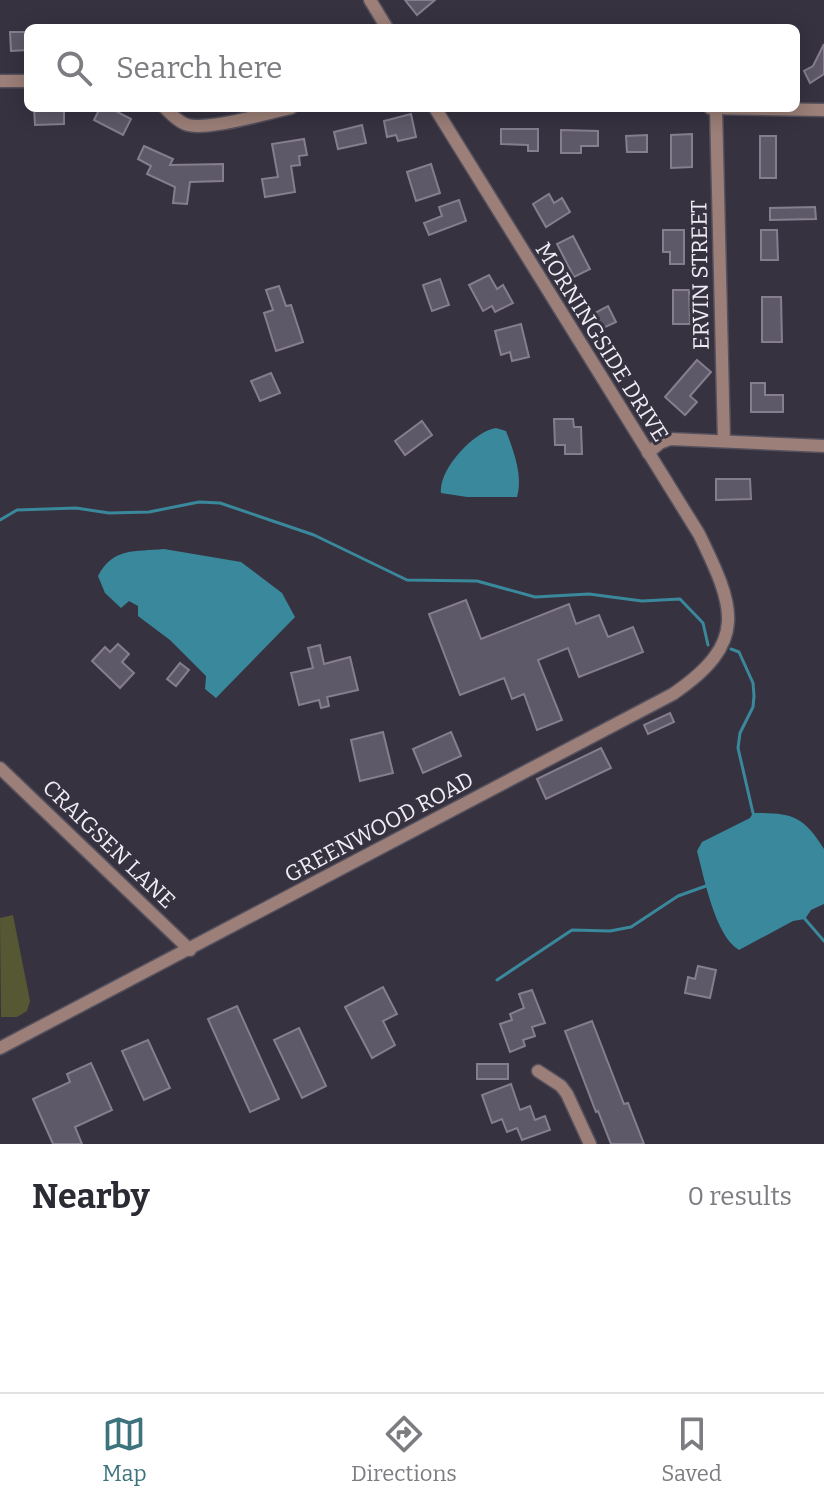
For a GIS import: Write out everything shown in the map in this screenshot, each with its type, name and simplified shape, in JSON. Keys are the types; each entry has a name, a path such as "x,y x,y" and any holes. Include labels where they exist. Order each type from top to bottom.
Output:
{"street":[{"path":"370,0 385,24"},
{"path":"0,81 24,81"},
{"path":"800,110 824,110"},
{"path":"169,112 187,125 197,126 273,112"},
{"name":"MORNINGSIDE DRIVE","path":"437,112 699,534 719,574 726,601"},
{"name":"ERVIN STREET","path":"716,112 724,441"},
{"path":"648,453 670,439 824,446"},
{"name":"GREENWOOD ROAD","path":"0,1048 673,694 699,677 722,647 728,617 726,601"},
{"name":"CRAIGSEN LANE","path":"0,768 190,950"},
{"path":"538,1071 561,1086 567,1094 590,1144"}],"green space":[{"path":"13,915 30,1001 27,1011 17,1017 1,1017 0,918"}],"water":[{"path":"496,428 506,431 515,456 519,481 517,497 467,497 441,493 445,474 459,453 478,436"},
{"path":"164,549 241,562 282,593 295,617 216,698 205,689 206,676 170,640 138,616 138,606 129,601 121,608 105,593 98,576 118,556 134,551"},
{"path":"753,813 787,815 809,829 824,849 824,904 811,910 805,919 793,921 739,950 723,932 717,919 697,851 702,842 750,818"}],"building":[{"path":"405,0 435,0 417,15"},
{"path":"10,32 24,32 24,50 11,51"},
{"path":"824,44 824,74 810,83 804,71 813,66"},
{"path":"34,112 64,112 64,124 35,125"},
{"path":"98,112 118,112 131,119 123,135 94,120"},
{"path":"411,114 416,137 398,141 396,135 387,137 384,121"},
{"path":"362,125 366,143 338,149 334,132"},
{"path":"501,129 538,129 538,151 528,151 528,145 501,144"},
{"path":"561,130 598,131 598,146 581,146 581,153 561,153"},
{"path":"692,134 692,167 671,168 671,135"},
{"path":"647,135 647,152 627,152 626,136"},
{"path":"760,136 776,136 776,178 760,178"},
{"path":"304,139 307,155 299,156 300,165 291,166 295,192 265,197 262,179 278,177 272,144"},
{"path":"144,146 173,159 170,165 223,164 223,181 190,182 187,204 173,203 175,187 147,174 151,166 138,159"},
{"path":"431,164 440,193 416,201 407,172"},
{"path":"549,194 554,203 562,198 570,212 546,227 533,204"},
{"path":"459,200 466,221 429,235 424,223 442,216 439,207"},
{"path":"815,207 816,219 770,220 770,208"},
{"path":"663,230 684,230 684,264 670,264 670,252 663,252"},
{"path":"761,230 777,230 778,260 761,260"},
{"path":"573,236 590,269 574,277 557,244"},
{"path":"489,275 497,289 503,285 513,303 495,312 492,306 483,311 469,285"},
{"path":"440,279 449,305 432,311 423,285"},
{"path":"279,286 286,306 291,305 303,342 276,351 264,313 273,310 266,290"},
{"path":"673,290 689,290 690,324 673,324"},
{"path":"762,297 781,297 782,342 762,342"},
{"path":"608,306 616,322 601,329 593,314"},
{"path":"521,324 529,357 512,361 510,352 501,355 495,331"},
{"path":"697,360 711,372 690,396 697,402 685,415 665,397"},
{"path":"271,373 280,393 260,401 251,381"},
{"path":"751,383 765,383 765,395 783,395 783,412 751,412"},
{"path":"554,419 573,419 574,427 581,427 582,454 565,454 565,445 555,445"},
{"path":"422,421 432,435 405,455 395,441"},
{"path":"716,479 750,479 751,499 716,500"},
{"path":"466,600 481,639 569,604 576,624 599,615 608,637 633,627 643,652 579,677 568,648 538,660 562,720 537,730 524,694 512,699 504,678 460,695 429,614"},
{"path":"118,644 129,654 122,662 134,673 120,688 92,661 105,647 110,652"},
{"path":"320,645 324,664 350,657 358,690 327,697 329,706 321,708 319,700 299,705 291,673 313,668 308,648"},
{"path":"180,663 189,670 176,686 167,679"},
{"path":"670,713 674,722 648,734 644,725"},
{"path":"383,732 393,773 360,781 351,740"},
{"path":"451,732 461,756 423,773 413,749"},
{"path":"601,748 611,768 546,799 537,779"},
{"path":"698,966 716,970 710,998 685,993 688,977 695,979"},
{"path":"383,987 397,1014 383,1021 395,1045 372,1058 345,1007"},
{"path":"532,990 545,1023 532,1027 535,1036 523,1040 525,1046 510,1052 500,1024 512,1020 510,1014 524,1008 519,994"},
{"path":"237,1006 279,1099 250,1112 208,1019"},
{"path":"592,1021 624,1104 628,1103 644,1144 611,1144 596,1112 565,1031"},
{"path":"299,1028 326,1086 302,1098 274,1040"},
{"path":"148,1040 170,1088 144,1100 122,1051"},
{"path":"91,1063 112,1110 75,1127 82,1144 53,1144 33,1099 70,1082 67,1074"},
{"path":"477,1064 508,1064 508,1079 477,1079"},
{"path":"511,1084 520,1110 530,1106 535,1120 545,1116 550,1130 522,1140 517,1128 507,1132 502,1119 492,1123 482,1095"}],"waterway":[{"path":"0,520 17,510 76,508 109,513 149,512 199,502 220,503 314,535 407,580 477,581 535,597 589,594 642,601 680,599 703,623 708,645"},
{"path":"731,649 739,652 753,683 753,707 740,733 738,748 753,813"},
{"path":"497,980 572,930 610,931 631,927 678,896 706,886"},
{"path":"805,919 824,941"}]}
